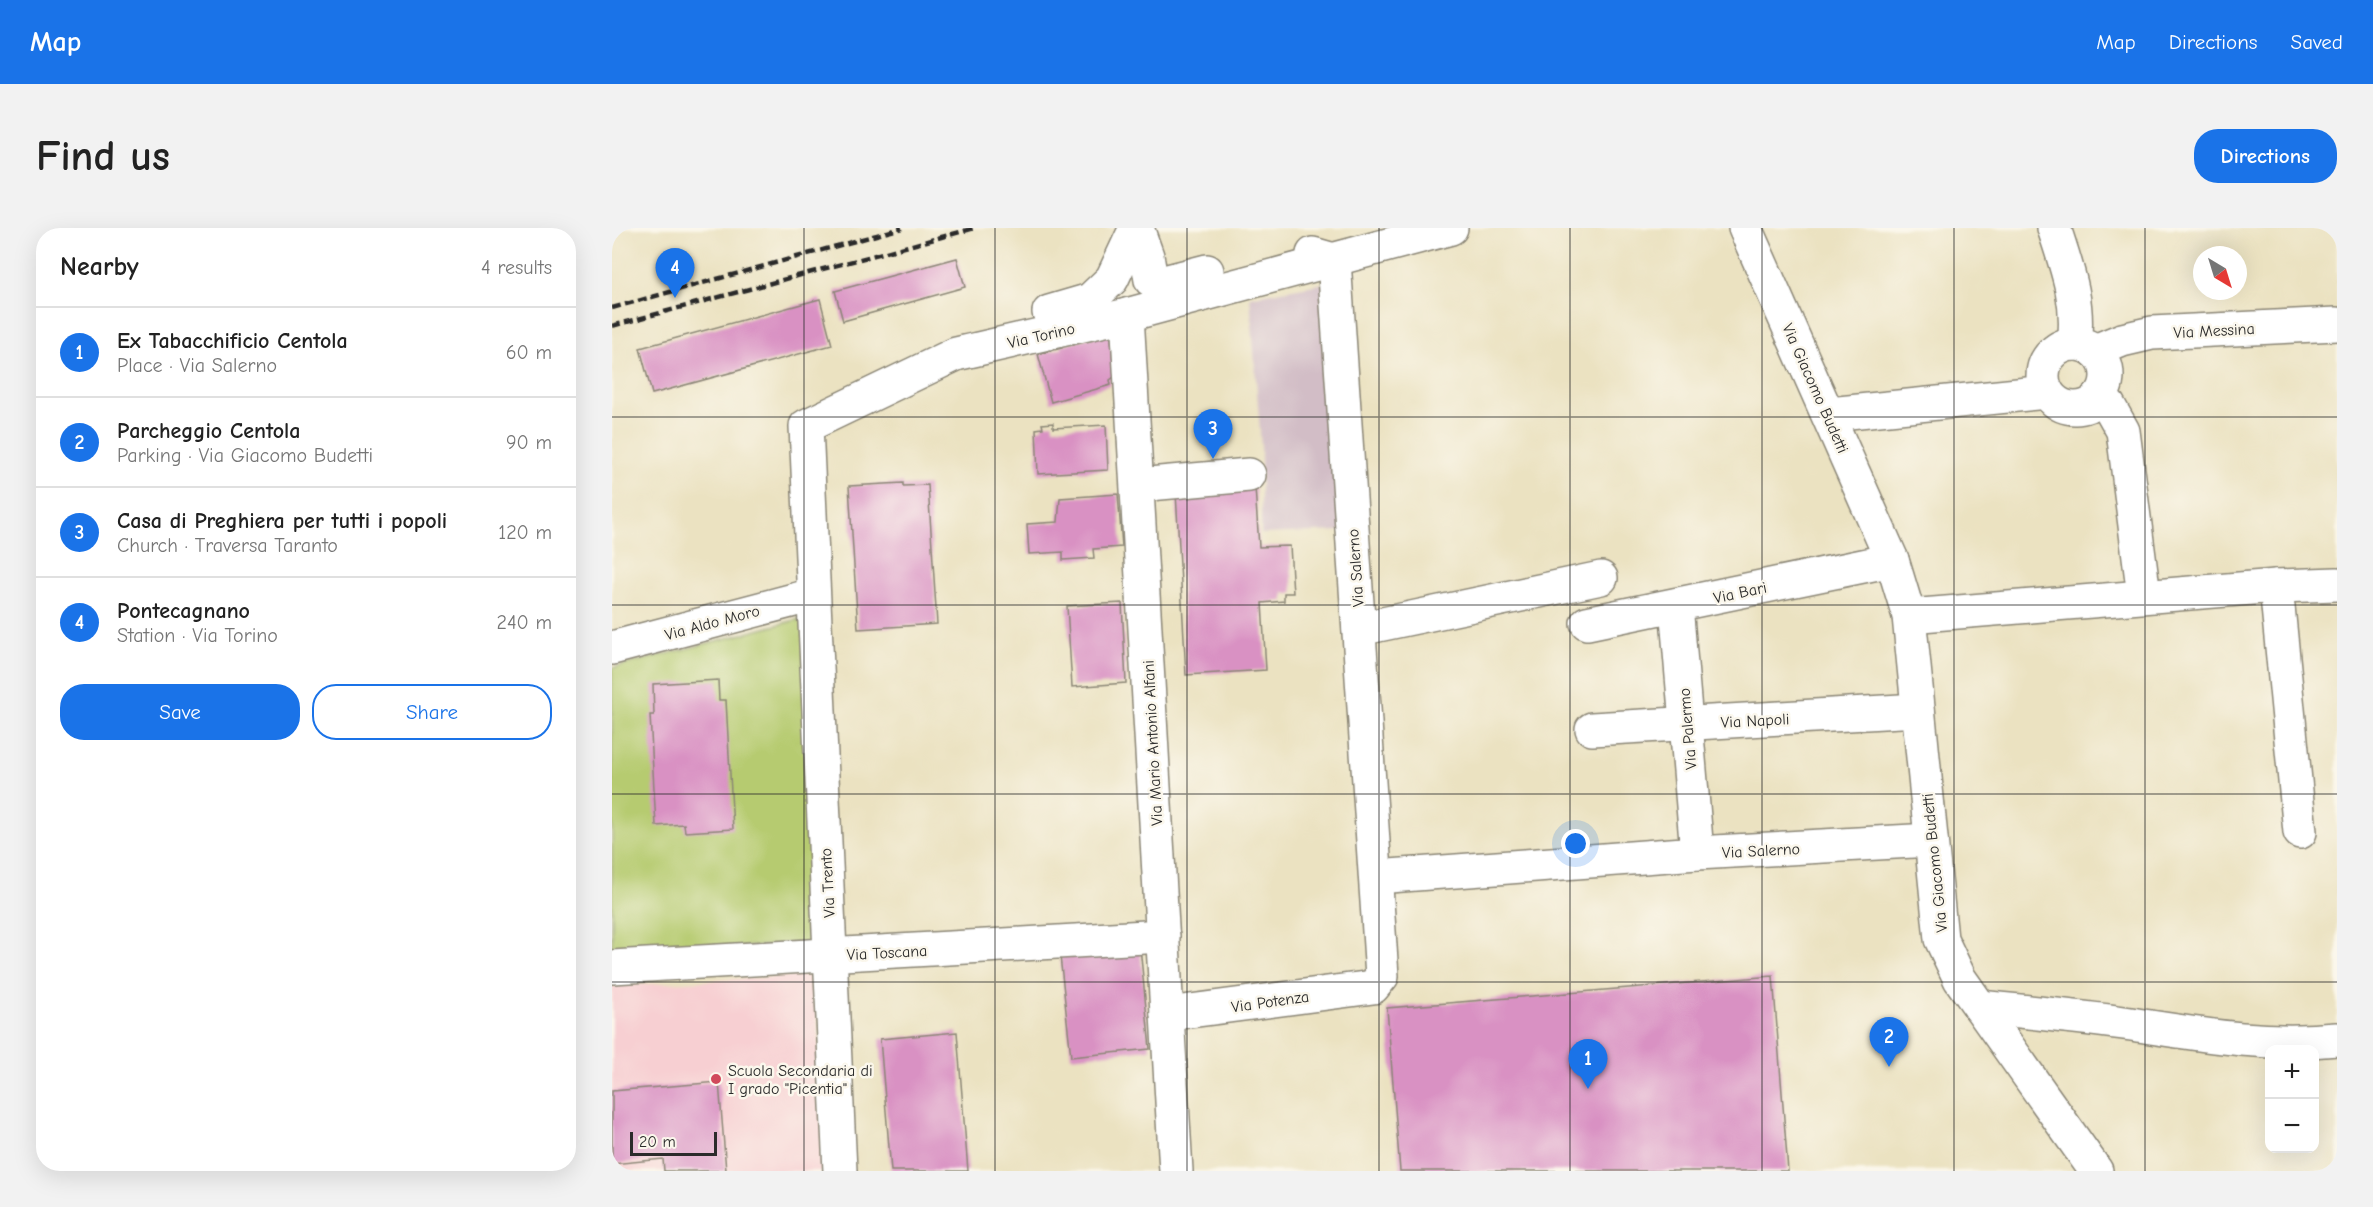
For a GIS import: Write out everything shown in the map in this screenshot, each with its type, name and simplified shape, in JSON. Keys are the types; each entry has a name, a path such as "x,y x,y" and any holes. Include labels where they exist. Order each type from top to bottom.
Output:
{"street":[{"path":"1136,228 1147,256 1150,280 1164,282 1256,259 1305,252 1334,260"},
{"path":"956,354 1004,325 1090,300 1112,279 1136,228"},
{"name":"Via Torino","path":"813,595 806,426 956,354 1126,315 1451,228"},
{"name":"Via Giacomo Budetti","path":"1745,228 1892,560 1909,616 1941,939 1960,979 2096,1171"},
{"path":"1828,414 2047,392 2053,400 2072,408 2082,408 2099,397 2107,378 2102,359 2085,348 2077,322 2074,289 2054,228"},
{"name":"Via Salerno","path":"1334,260 1382,976 1373,987"},
{"name":"Via Mario Antonio Alfani","path":"1126,315 1138,485 1176,1171"},
{"name":"Via Messina","path":"2047,392 2043,382 2047,360 2064,346 2085,348 2152,333 2337,324"},
{"path":"2099,397 2109,406 2123,431 2144,596"},
{"path":"1138,485 1249,475"},
{"name":"Via Bari","path":"1587,623 1892,560"},
{"path":"1359,629 1601,578"},
{"path":"1909,616 2276,586 2337,584"},
{"path":"2276,586 2300,832"},
{"name":"Via Aldo Moro","path":"612,648 813,595"},
{"name":"Via Trento","path":"813,595 840,1171"},
{"name":"Via Palermo","path":"1676,605 1698,853"},
{"name":"Via Napoli","path":"1592,729 1918,710"},
{"name":"Via Salerno","path":"1376,877 1698,853 1930,840"},
{"name":"Via Toscana","path":"612,968 1163,936"},
{"name":"Via Potenza","path":"1167,1014 1373,987"},
{"path":"1980,1007 2070,1016 2233,1040 2293,1043 2337,1039"}],"shaded area":[{"path":"1325,283 1342,531 1261,534 1261,446 1250,297"},
{"name":"Scuola Secondaria di I grado \"Picentia\"","path":"815,975 826,1171 612,1171 612,986"}],"green space":[{"path":"804,618 815,943 612,954 612,668"}],"building":[{"path":"957,258 965,287 843,321 835,291"},
{"path":"820,299 832,345 652,394 640,348"},
{"path":"1108,333 1111,337 1114,377 1110,380 1111,385 1051,402 1038,354 1062,348 1061,345"},
{"path":"1053,423 1053,428 1106,425 1108,470 1038,474 1036,429 1043,428 1042,424"},
{"path":"903,483 903,486 928,485 937,624 858,629 849,486"},
{"path":"1255,487 1259,547 1290,546 1293,593 1284,593 1284,601 1262,603 1266,670 1186,675 1176,492"},
{"path":"1118,494 1122,547 1093,549 1094,558 1063,560 1063,552 1029,554 1027,524 1058,522 1060,498"},
{"path":"1122,603 1126,683 1072,687 1067,606"},
{"path":"718,680 719,700 726,700 733,829 685,832 684,824 656,826 650,715 654,715 653,684"},
{"path":"1140,947 1150,1049 1071,1057 1060,956"},
{"path":"1773,976 1788,1171 1400,1171 1387,1008"},
{"path":"957,1032 968,1171 891,1171 880,1039"},
{"path":"719,1082 726,1171 664,1171 663,1159 612,1164 612,1091"}],"railway":[{"path":"612,308 902,228"},
{"path":"612,326 975,228"}],"place":[{"name":"Pontecagnano","path":"675,298"},
{"name":"Casa di Preghiera per tutti i popoli","path":"1213,459"},
{"name":"Parcheggio Centola","path":"1889,1067"},
{"name":"Scuola Secondaria di I grado \"Picentia\"","path":"716,1079"},
{"name":"Ex Tabacchificio Centola","path":"1588,1089"}]}
